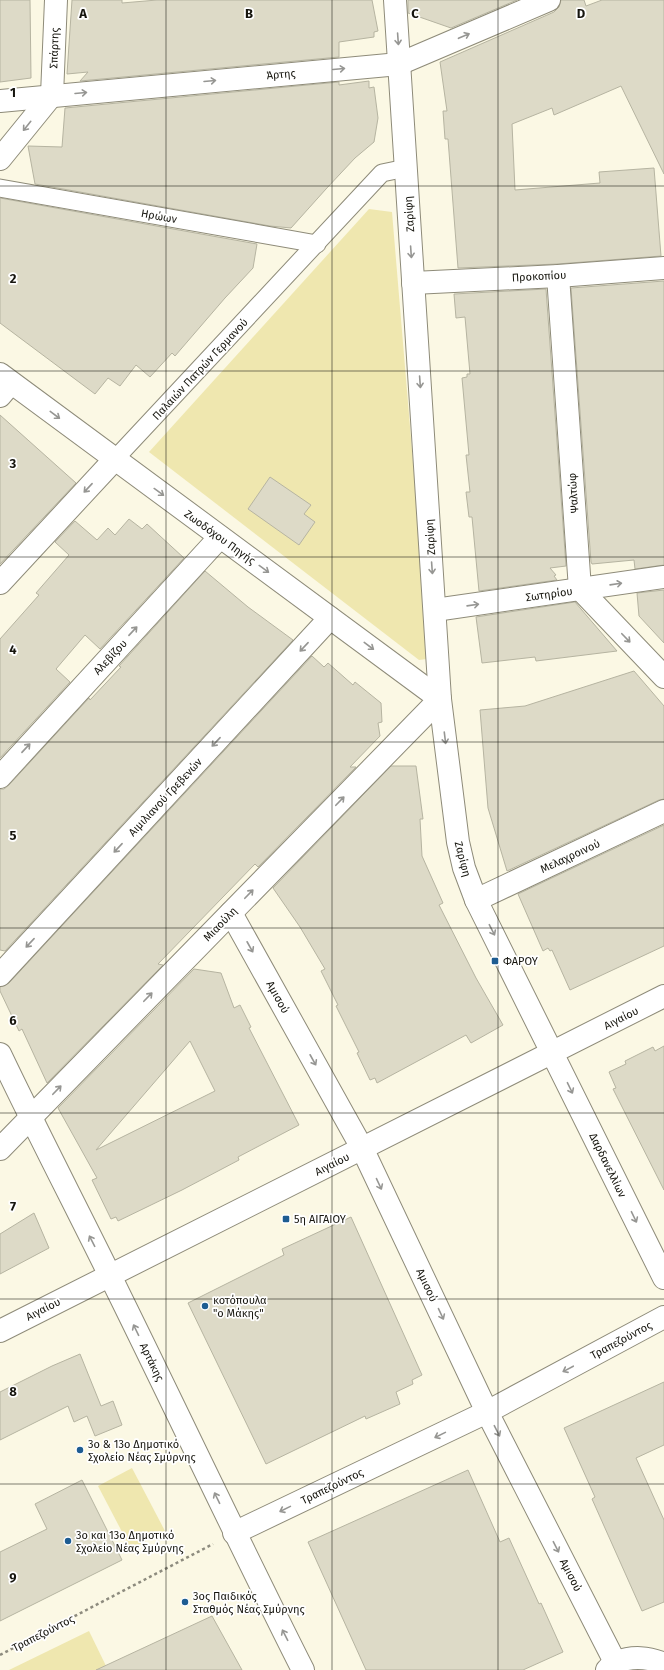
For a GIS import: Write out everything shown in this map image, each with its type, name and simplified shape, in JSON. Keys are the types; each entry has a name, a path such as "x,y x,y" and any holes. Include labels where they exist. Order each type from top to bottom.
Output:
{"street":[{"name":"Σπάρτης","path":"52,95 56,0"},
{"name":"Ζαρίφη","path":"395,0 440,699 458,842 464,868 476,900 552,1053"},
{"name":"Άρτης","path":"0,101 399,64 549,0"},
{"path":"0,159 52,95"},
{"name":"Παλαιών Πατρών Γερμανού","path":"0,583 382,173 406,168"},
{"name":"Ηρώων","path":"0,188 317,244"},
{"name":"Προκοπίου","path":"413,283 558,276 664,268"},
{"name":"Ψαλτώφ","path":"558,276 580,589"},
{"name":"Ζωοδόχου Πηγής","path":"4,384 115,459 440,699"},
{"name":"Αλεβίζου","path":"0,777 220,537"},
{"name":"Σωτηρίου","path":"434,610 664,577"},
{"path":"580,589 664,677"},
{"name":"Αιμιλιανού Γρεβενών","path":"0,975 330,618"},
{"name":"Μιαούλη","path":"0,1149 440,699"},
{"name":"Μελαχροινού","path":"476,900 664,811"},
{"name":"Αμισού","path":"231,912 362,1148 487,1412 611,1666"},
{"name":"Αιγαίου","path":"0,1331 664,996"},
{"name":"Δαρδανελλίων","path":"552,1053 664,1278"},
{"name":"Αρτάκης","path":"0,1054 30,1118 110,1276 302,1670"},
{"name":"Τραπεζούντος","path":"234,1533 487,1412 664,1317"},
{"path":"611,1666 646,1658 664,1664"}],"path":[{"name":"Τραπεζούντος","path":"0,1655 234,1533"}],"shaded area":[{"path":"369,209 392,212 429,653 427,659 419,660 149,452"},
{"path":"132,1468 165,1531 131,1549 98,1486"},
{"path":"89,1631 108,1670 9,1670"}],"building":[{"path":"0,0 30,0 31,78 0,82"},
{"path":"72,0 122,0 122,3 157,0 372,0 378,31 374,32 374,37 339,42 339,57 80,81 88,72 67,74"},
{"path":"408,0 517,0 451,28 408,13"},
{"path":"561,0 584,0 586,6 602,0 664,0 664,174 621,86 554,115 552,108 512,124 515,190 600,183 599,172 654,168 661,256 557,264 458,268 448,139 445,139 443,111 447,111 440,62 554,12 559,7"},
{"path":"369,81 369,88 374,87 378,118 374,142 355,158 291,228 270,226 35,184 28,146 62,147 65,108 339,82 339,85"},
{"path":"0,198 257,244 253,268 175,356 172,353 150,377 136,365 120,386 108,378 95,394 0,323"},
{"path":"664,281 664,565 635,569 634,560 592,564 571,288"},
{"path":"546,289 566,566 550,568 556,575 554,576 557,580 479,591 472,517 469,517 466,492 470,492 466,455 469,455 462,378 467,377 467,374 470,374 465,317 456,318 454,294"},
{"path":"0,415 76,483 0,564"},
{"path":"270,477 311,505 304,514 315,522 299,545 248,509"},
{"path":"129,519 142,529 147,524 184,558 100,649 85,635 56,669 70,682 0,758 0,639 39,595 36,593 69,555 55,542 75,521 97,540 108,528 115,535"},
{"path":"205,571 248,607 293,640 5,951 0,950 0,789 4,789 9,785 89,698 90,700"},
{"path":"664,590 664,643 639,616 637,593"},
{"path":"575,602 617,651 536,661 535,657 482,663 476,617"},
{"path":"312,656 324,667 328,663 353,685 355,682 381,703 382,722 378,723 380,736 350,767 356,767 258,867 255,864 158,964 163,965 47,1083 22,1029 19,1031 0,991 0,987 9,983"},
{"path":"634,671 664,706 664,799 507,871 488,808 480,710 525,706"},
{"path":"391,766 416,766 423,819 420,819 422,856 443,903 439,905 476,978 503,1025 471,1043 466,1035 377,1083 375,1078 370,1080 357,1053 359,1052 336,1006 338,1005 321,971 325,969 300,927 273,888"},
{"path":"664,825 664,946 570,990 552,950 550,951 548,948 543,951 518,894"},
{"path":"194,969 221,973 234,1008 240,1005 251,1027 249,1028 299,1125 238,1157 239,1160 118,1221 116,1217 111,1219 92,1180 97,1178 58,1108","holes":["190,1041 215,1091 96,1150"]},
{"path":"664,1046 664,1190 613,1089 616,1088 609,1072 626,1064 625,1061 653,1047 655,1051"},
{"path":"34,1213 49,1248 0,1274 0,1234"},
{"path":"351,1217 422,1375 412,1380 413,1384 396,1392 400,1404 366,1419 365,1416 266,1464 188,1303 284,1255 282,1249"},
{"path":"80,1354 101,1406 113,1401 122,1425 95,1436 87,1416 74,1422 68,1406 0,1440 0,1392"},
{"path":"664,1382 664,1445 636,1458 664,1520 664,1602 642,1611 592,1499 595,1497 564,1428"},
{"path":"468,1470 500,1542 509,1538 563,1652 523,1670 366,1670 308,1542"},
{"name":"3ο και 13ο Δημοτικό Σχολείο Νέας Σμύρνης","path":"82,1480 122,1560 0,1621 0,1552 47,1529 35,1504"},
{"path":"212,1616 242,1670 96,1670"}],"place":[{"name":"ΦΑΡΟΥ","path":"495,961"},
{"name":"5η ΑΙΓΑΙΟΥ","path":"286,1219"},
{"name":"κοτόπουλα \"ο Μάκης\"","path":"205,1306"},
{"name":"3ο & 13ο Δημοτικό Σχολείο Νέας Σμύρνης","path":"80,1450"},
{"name":"3ο και 13ο Δημοτικό Σχολείο Νέας Σμύρνης","path":"68,1541"},
{"name":"3ος Παιδικός Σταθμός Νέας Σμύρνης","path":"185,1602"}]}
